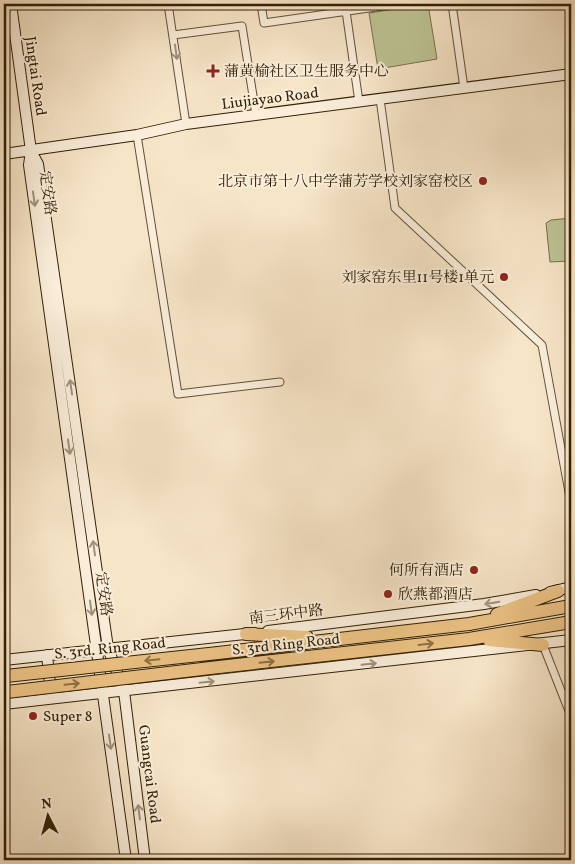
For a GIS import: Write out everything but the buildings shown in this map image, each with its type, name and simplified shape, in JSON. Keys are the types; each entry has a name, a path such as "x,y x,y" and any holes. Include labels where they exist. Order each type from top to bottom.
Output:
{"highway":[{"path":"468,624 558,591"},
{"name":"S. 3rd Ring Road","path":"218,653 468,624 571,606"},
{"name":"S. 3rd Ring Road","path":"5,696 219,667 469,639 571,622"},
{"path":"246,634 346,639"},
{"path":"469,639 542,645"},
{"name":"S. 3rd. Ring Road","path":"5,676 218,653"}],"street":[{"name":"Jingtai Road","path":"11,4 31,151"},
{"path":"168,4 186,124"},
{"path":"261,4 264,23 397,4"},
{"path":"452,4 464,88"},
{"path":"346,11 359,102"},
{"path":"173,35 242,26 256,115"},
{"name":"Liujiayao Road","path":"4,154 137,136 186,124 571,74"},
{"path":"380,99 395,208 542,345 571,503"},
{"path":"137,136 178,394 280,382"},
{"name":"定安路","path":"31,151 40,172 108,648 124,691"},
{"name":"定安路","path":"31,151 29,165 103,694"},
{"name":"南三环中路","path":"4,660 246,634 484,604 571,587"},
{"path":"5,696 52,700 542,645 571,640"},
{"path":"169,642 174,686"},
{"path":"542,645 571,716"},
{"path":"47,655 52,700"},
{"name":"Guangcai Road","path":"124,691 145,860"},
{"path":"103,694 126,860"}],"green space":[{"path":"428,4 437,59 378,69 369,13"},
{"path":"571,218 571,261 550,262 546,223 551,220"}],"place":[{"name":"蒲黄榆社区卫生服务中心","path":"213,71"},
{"name":"北京市第十八中学蒲芳学校刘家窑校区","path":"483,181"},
{"name":"刘家窑东里11号楼1单元","path":"504,277"},
{"name":"何所有酒店","path":"474,570"},
{"name":"欣燕都酒店","path":"388,594"},
{"name":"Super 8","path":"33,716"}]}
